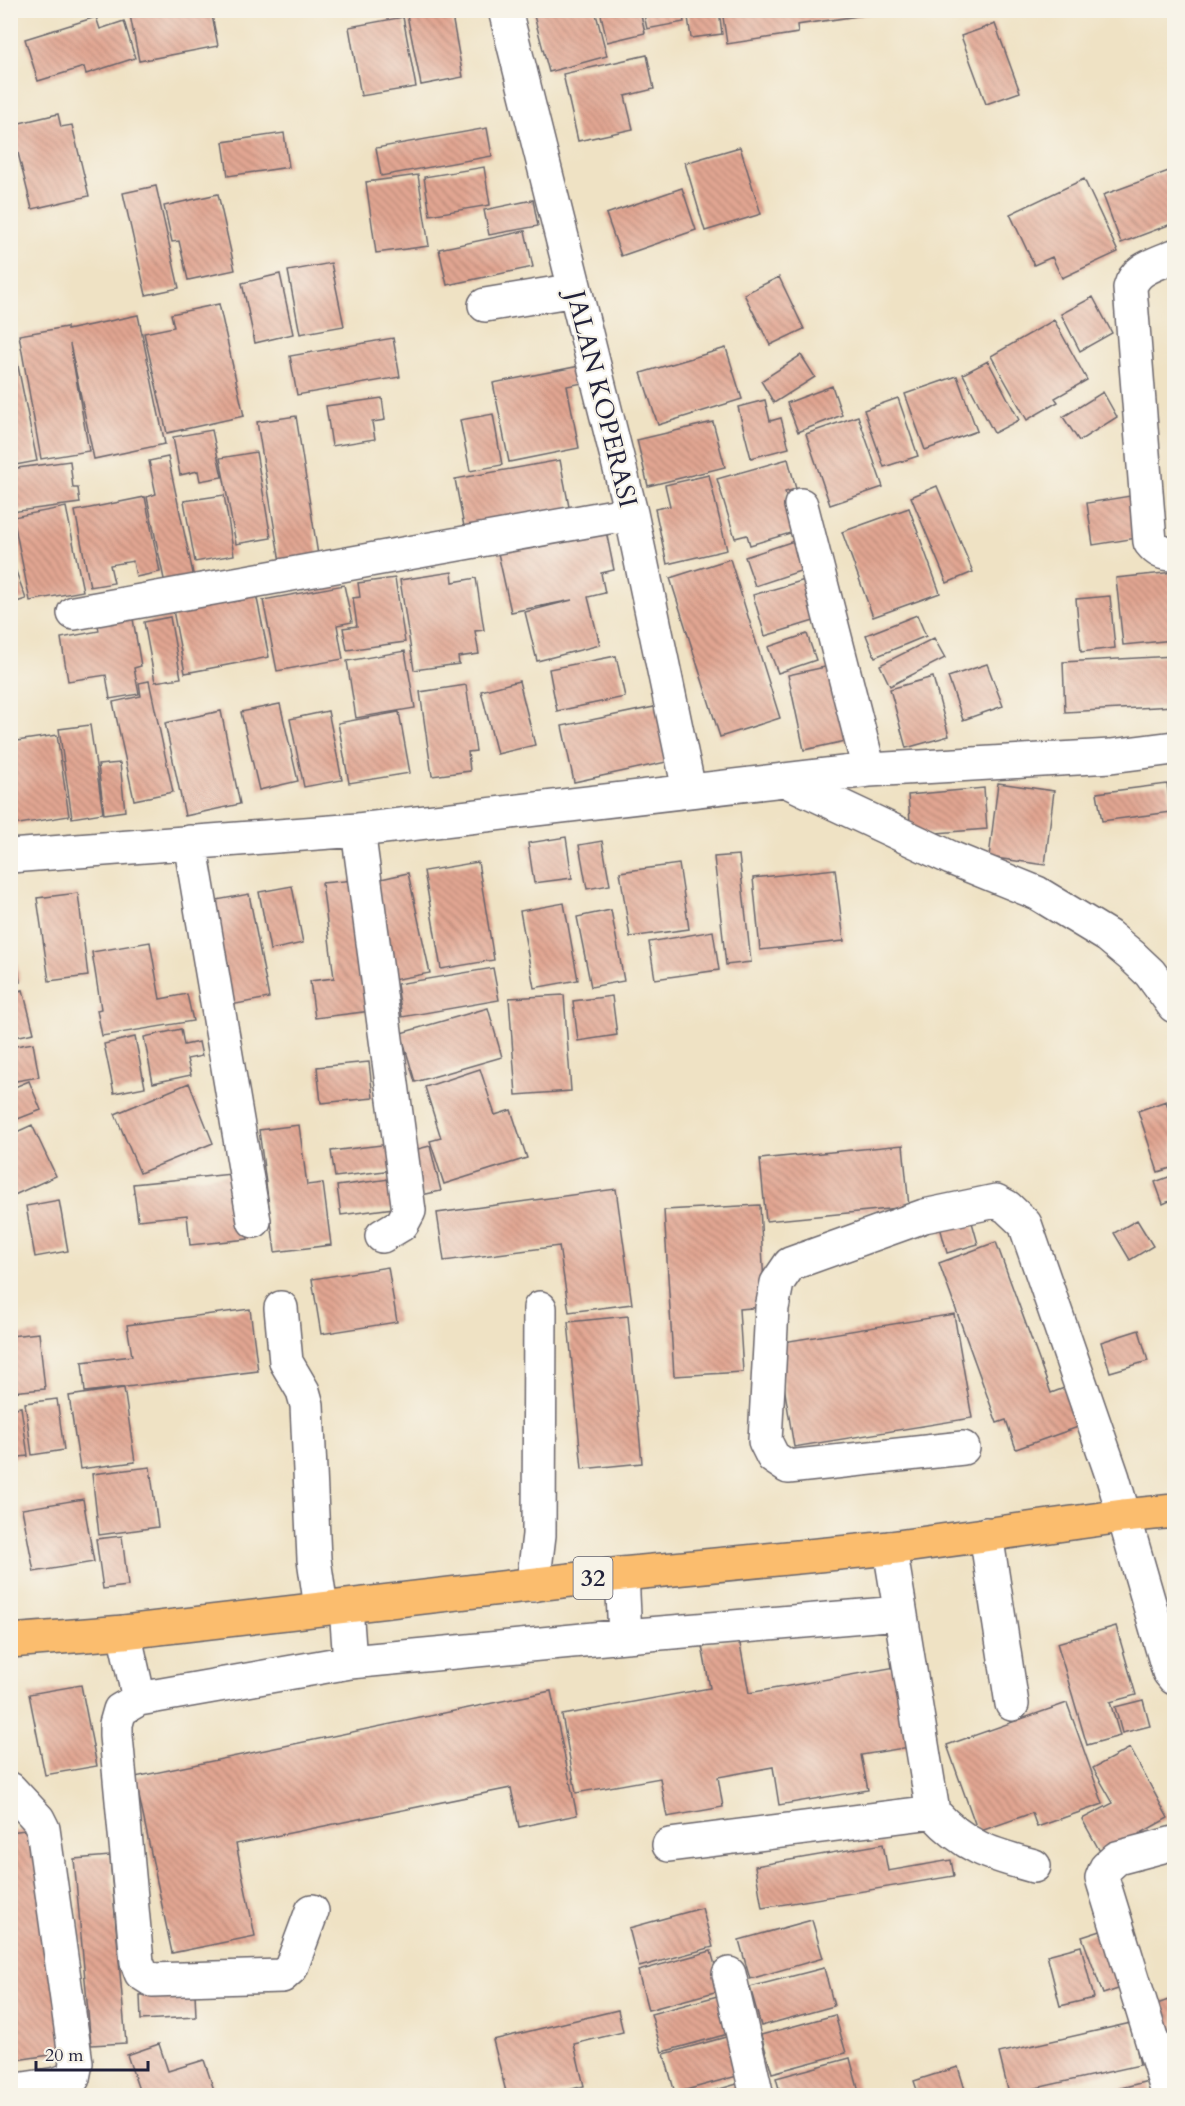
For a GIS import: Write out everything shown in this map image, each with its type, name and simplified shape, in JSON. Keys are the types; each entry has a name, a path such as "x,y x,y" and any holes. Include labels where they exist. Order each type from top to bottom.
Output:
{"highway":[{"name":"32","path":"10,1641 124,1632 622,1574 890,1548 1174,1511"}],"street":[{"name":"JALAN KOPERASI","path":"505,10 631,513 689,790"},
{"path":"1174,256 1137,273 1132,279 1130,288 1150,542 1164,554 1174,554"},
{"path":"485,305 575,290"},
{"path":"801,505 869,771"},
{"path":"74,613 631,513"},
{"path":"10,856 358,830 869,771 1111,756 1174,748"},
{"path":"787,781 951,858 1037,893 1116,942 1150,974 1174,1006"},
{"path":"358,830 409,1210 402,1224 382,1236"},
{"path":"190,842 254,1221"},
{"path":"963,1448 789,1467 773,1457 765,1441 772,1308 777,1283 790,1264 924,1216 996,1201 1007,1207 1025,1224 1113,1478 1169,1672 1174,1678"},
{"path":"281,1308 286,1362 303,1391 307,1405 314,1559 334,1608 350,1662"},
{"path":"533,1585 539,1535 540,1308"},
{"path":"986,1534 1012,1704"},
{"path":"890,1548 933,1812 959,1837 986,1853 1034,1866"},
{"path":"622,1574 625,1636"},
{"path":"312,1911 291,1968 282,1976 152,1980 141,1973 137,1962 116,1736 116,1724 120,1710 139,1699 350,1662 899,1613"},
{"path":"124,1632 139,1699"},
{"path":"10,2091 57,2084 75,2087 76,2063 43,1828 38,1819 16,1802"},
{"path":"669,1845 933,1812"},
{"path":"1169,2096 1102,1878 1106,1868 1117,1858 1174,1843"},
{"path":"729,1974 757,2096"}],"building":[{"path":"129,10 211,10 218,46 139,61"},
{"path":"406,10 451,10 463,77 421,85"},
{"path":"538,10 595,10 607,56 549,72 533,12"},
{"path":"600,10 640,10 645,33 607,42"},
{"path":"643,10 682,10 684,22 647,29"},
{"path":"687,10 719,10 722,34 691,38"},
{"path":"722,10 884,10 884,12 797,25 798,33 727,44"},
{"path":"96,17 100,29 124,21 135,58 86,74 84,67 38,81 25,39"},
{"path":"403,17 416,87 361,96 349,27"},
{"path":"995,24 1020,92 986,104 961,36"},
{"path":"647,55 654,89 625,96 633,129 578,141 563,74"},
{"path":"58,114 61,127 72,125 89,196 32,209 11,125"},
{"path":"487,128 492,156 381,176 376,148"},
{"path":"284,133 289,167 228,176 223,142"},
{"path":"740,147 761,214 705,231 685,163"},
{"path":"484,167 490,205 430,215 424,177"},
{"path":"1174,169 1174,223 1121,243 1103,195"},
{"path":"418,175 429,246 376,253 366,182"},
{"path":"1084,179 1118,252 1062,278 1052,257 1034,265 1010,214"},
{"path":"156,186 179,288 146,295 123,193"},
{"path":"682,188 696,230 621,256 606,214"},
{"path":"218,194 235,270 188,280 179,241 172,242 164,206"},
{"path":"533,200 538,226 489,235 484,210"},
{"path":"525,231 533,267 447,285 439,249"},
{"path":"331,263 344,326 300,334 288,271"},
{"path":"280,274 293,334 255,343 242,283"},
{"path":"779,277 804,329 770,345 744,294"},
{"path":"1093,297 1112,333 1080,351 1061,314"},
{"path":"219,304 244,416 167,433 144,333 174,327 171,314"},
{"path":"138,315 165,444 94,459 70,344 89,451 41,459 19,335 67,327 67,330"},
{"path":"1054,320 1087,380 1055,398 1058,402 1027,420 991,356"},
{"path":"10,326 37,461 10,466"},
{"path":"393,338 400,377 297,395 290,356"},
{"path":"726,348 742,399 658,425 641,373"},
{"path":"801,355 815,377 774,403 761,381"},
{"path":"988,361 1019,420 994,433 963,374"},
{"path":"580,366 583,383 567,386 579,448 509,462 493,383"},
{"path":"957,376 977,431 925,450 905,394"},
{"path":"832,386 842,415 798,432 787,403"},
{"path":"1103,392 1117,417 1079,441 1063,417"},
{"path":"382,398 385,420 372,422 375,439 332,446 326,406"},
{"path":"898,398 918,456 884,467 864,410"},
{"path":"765,400 770,421 781,418 789,448 751,458 738,407"},
{"path":"493,414 502,465 470,471 460,420"},
{"path":"296,416 318,555 280,562 257,422"},
{"path":"858,416 883,487 830,505 806,434"},
{"path":"713,422 725,467 648,486 637,440"},
{"path":"212,430 222,477 200,481 198,471 180,475 173,437"},
{"path":"256,452 271,538 236,544 220,458"},
{"path":"168,457 194,578 165,584 147,497 156,494 149,461"},
{"path":"788,459 796,489 785,492 797,531 750,545 747,535 735,538 717,479"},
{"path":"560,460 570,512 465,532 455,479"},
{"path":"70,461 73,488 78,488 80,503 11,512 10,469"},
{"path":"709,475 727,550 667,564 655,509 670,506 665,485"},
{"path":"937,486 973,572 947,583 911,497"},
{"path":"224,495 234,555 195,562 184,501"},
{"path":"1130,496 1137,538 1093,545 1087,503"},
{"path":"145,497 160,572 136,577 133,561 110,565 114,583 90,587 75,511"},
{"path":"66,507 83,591 30,601 13,517"},
{"path":"909,508 940,593 873,617 842,532"},
{"path":"606,531 614,570 601,573 605,593 588,597 600,645 537,661 525,612 572,600 511,612 498,553"},
{"path":"800,539 809,568 755,586 745,557"},
{"path":"10,555 26,599 10,604"},
{"path":"730,559 780,718 720,737 670,578"},
{"path":"452,572 453,582 476,578 484,630 475,631 479,654 458,657 459,664 414,670 400,580"},
{"path":"1174,572 1174,640 1123,645 1116,578"},
{"path":"395,578 405,642 347,650 343,628 357,626 353,598 360,597 358,583"},
{"path":"805,580 817,620 765,636 753,595"},
{"path":"344,585 352,622 337,625 343,659 277,671 263,600"},
{"path":"255,589 269,657 185,673 172,605"},
{"path":"1110,596 1115,648 1081,652 1076,599"},
{"path":"132,613 141,666 134,668 139,694 110,699 106,675 68,681 61,638 99,631 97,619"},
{"path":"917,615 926,636 875,657 866,635"},
{"path":"170,617 181,678 155,682 144,622"},
{"path":"807,634 816,660 778,673 768,647"},
{"path":"934,638 945,658 890,686 880,665"},
{"path":"405,651 415,708 356,718 347,661"},
{"path":"616,656 625,697 557,711 549,669"},
{"path":"1174,656 1174,706 1065,712 1063,662"},
{"path":"839,664 855,739 804,750 788,675"},
{"path":"987,664 1003,706 963,720 948,677"},
{"path":"933,677 949,736 906,748 890,689"},
{"path":"149,681 173,792 134,800 113,702 141,696 139,683"},
{"path":"519,681 535,745 497,754 481,691"},
{"path":"466,685 476,751 468,752 470,771 432,776 420,692"},
{"path":"280,704 298,781 259,790 241,712"},
{"path":"659,706 671,761 574,782 562,726"},
{"path":"221,711 240,804 185,816 165,723"},
{"path":"328,711 342,780 304,787 290,719"},
{"path":"399,712 410,773 349,783 338,723"},
{"path":"90,725 103,813 72,818 59,729"},
{"path":"57,735 69,816 13,825 10,805 10,742"},
{"path":"120,763 125,811 104,814 98,765"},
{"path":"998,783 1054,791 1045,865 989,857"},
{"path":"1167,784 1171,812 1102,821 1097,793"},
{"path":"984,788 987,829 911,835 908,795"},
{"path":"566,837 572,878 534,883 528,843"},
{"path":"602,841 610,885 587,889 579,845"},
{"path":"739,855 751,962 726,965 714,857"},
{"path":"478,862 494,960 441,969 424,871"},
{"path":"679,864 689,929 630,937 620,872"},
{"path":"835,869 844,941 760,950 753,878"},
{"path":"408,873 430,973 393,980 372,881"},
{"path":"355,880 371,1011 315,1018 310,981 334,978 322,883"},
{"path":"292,886 303,943 270,950 259,892"},
{"path":"78,893 88,976 49,981 37,898"},
{"path":"249,894 269,998 231,1005 211,901"},
{"path":"564,903 578,980 534,988 520,911"},
{"path":"611,910 624,981 591,987 577,917"},
{"path":"713,931 719,970 655,979 649,942"},
{"path":"150,942 160,999 187,994 193,1021 102,1036 97,1010 101,1009 92,952"},
{"path":"15,949 20,982 10,983 10,950"},
{"path":"493,968 499,1000 402,1017 397,984"},
{"path":"23,990 34,1033 10,1038 10,993"},
{"path":"564,995 571,1091 516,1095 509,998"},
{"path":"612,996 617,1035 578,1041 573,1001"},
{"path":"488,1008 502,1057 415,1082 401,1033"},
{"path":"181,1029 184,1045 199,1042 202,1056 187,1059 191,1075 153,1083 144,1037"},
{"path":"135,1037 145,1087 114,1093 104,1044"},
{"path":"33,1043 39,1077 10,1082 10,1047"},
{"path":"369,1062 373,1098 321,1103 317,1067"},
{"path":"480,1069 495,1115 511,1110 527,1158 444,1184 430,1141 441,1138 425,1087"},
{"path":"29,1081 41,1110 10,1122 10,1089"},
{"path":"189,1083 213,1143 140,1173 115,1114"},
{"path":"1166,1101 1174,1125 1174,1167 1158,1172 1138,1111"},
{"path":"32,1125 56,1176 10,1197 10,1135"},
{"path":"299,1125 307,1185 323,1183 331,1245 275,1252 259,1130"},
{"path":"390,1144 393,1170 335,1177 331,1151"},
{"path":"903,1145 909,1207 766,1221 760,1159"},
{"path":"430,1146 441,1191 421,1195 410,1151"},
{"path":"241,1173 248,1239 190,1245 187,1215 138,1220 133,1184"},
{"path":"1174,1175 1174,1199 1163,1204 1155,1182"},
{"path":"397,1178 401,1207 341,1215 337,1186"},
{"path":"616,1189 632,1304 569,1312 559,1246 444,1261 437,1213"},
{"path":"59,1200 68,1251 35,1257 26,1206"},
{"path":"760,1205 765,1307 739,1309 743,1372 674,1376 664,1210"},
{"path":"970,1215 978,1244 947,1253 939,1223"},
{"path":"1137,1220 1153,1246 1130,1260 1114,1233"},
{"path":"996,1242 1051,1393 1067,1387 1081,1426 1016,1449 1006,1420 997,1423 939,1263"},
{"path":"388,1267 397,1322 321,1334 312,1279"},
{"path":"250,1309 258,1371 85,1392 82,1362 132,1356 127,1325"},
{"path":"954,1314 972,1418 794,1447 777,1343"},
{"path":"628,1316 642,1463 582,1469 568,1322"},
{"path":"1139,1330 1148,1361 1110,1372 1101,1342"},
{"path":"39,1333 45,1389 10,1392 10,1336"},
{"path":"124,1388 135,1462 80,1469 69,1396"},
{"path":"57,1399 64,1450 32,1455 25,1403"},
{"path":"21,1407 28,1456 10,1458 10,1409"},
{"path":"150,1467 158,1527 99,1535 92,1474"},
{"path":"83,1499 94,1562 34,1572 22,1509"},
{"path":"122,1536 128,1586 103,1589 96,1539"},
{"path":"1116,1626 1136,1695 1110,1702 1120,1736 1087,1745 1057,1643"},
{"path":"739,1639 749,1693 901,1666 916,1746 861,1755 868,1790 779,1805 773,1767 718,1777 723,1807 667,1817 660,1778 576,1793 562,1715 710,1688 702,1646"},
{"path":"81,1685 97,1766 45,1775 29,1694"},
{"path":"551,1691 577,1815 519,1827 511,1788 236,1844 255,1936 172,1953 135,1777"},
{"path":"1143,1700 1150,1726 1122,1733 1115,1707"},
{"path":"1067,1703 1103,1804 1037,1827 1032,1813 978,1832 947,1745"},
{"path":"1130,1748 1168,1818 1102,1855 1082,1819 1113,1803 1093,1768"},
{"path":"33,1829 69,2052 17,2060 10,2016 10,1832"},
{"path":"883,1844 888,1871 951,1860 954,1876 762,1908 755,1866"},
{"path":"110,1856 126,2043 91,2045 74,1859"},
{"path":"702,1908 713,1947 639,1967 629,1928"},
{"path":"812,1920 823,1958 750,1979 739,1940"},
{"path":"1107,1929 1127,1986 1103,1994 1082,1937"},
{"path":"1081,1946 1094,1998 1060,2006 1047,1955"},
{"path":"711,1951 722,1990 648,2010 638,1971"},
{"path":"824,1968 834,2006 761,2026 750,1987"},
{"path":"195,1993 196,2017 141,2020 140,1995"},
{"path":"725,1994 735,2032 662,2052 651,2014"},
{"path":"1174,1998 1174,2031 1167,2033 1157,2004"},
{"path":"618,2010 623,2032 574,2044 584,2086 545,2096 507,2096 493,2040"},
{"path":"835,2015 846,2053 772,2073 761,2035"},
{"path":"1131,2023 1140,2065 1009,2094 999,2053"},
{"path":"737,2034 748,2073 675,2093 664,2054"},
{"path":"159,2044 168,2071 204,2060 216,2096 141,2096 127,2055"},
{"path":"850,2058 860,2096 781,2096 776,2078"},
{"path":"958,2067 967,2096 919,2096 914,2081"},
{"path":"1148,2081 1151,2096 1094,2096 1094,2095"},
{"path":"744,2082 748,2096 699,2096 699,2095"},
{"path":"437,2089 439,2096 401,2096 401,2094"}]}
